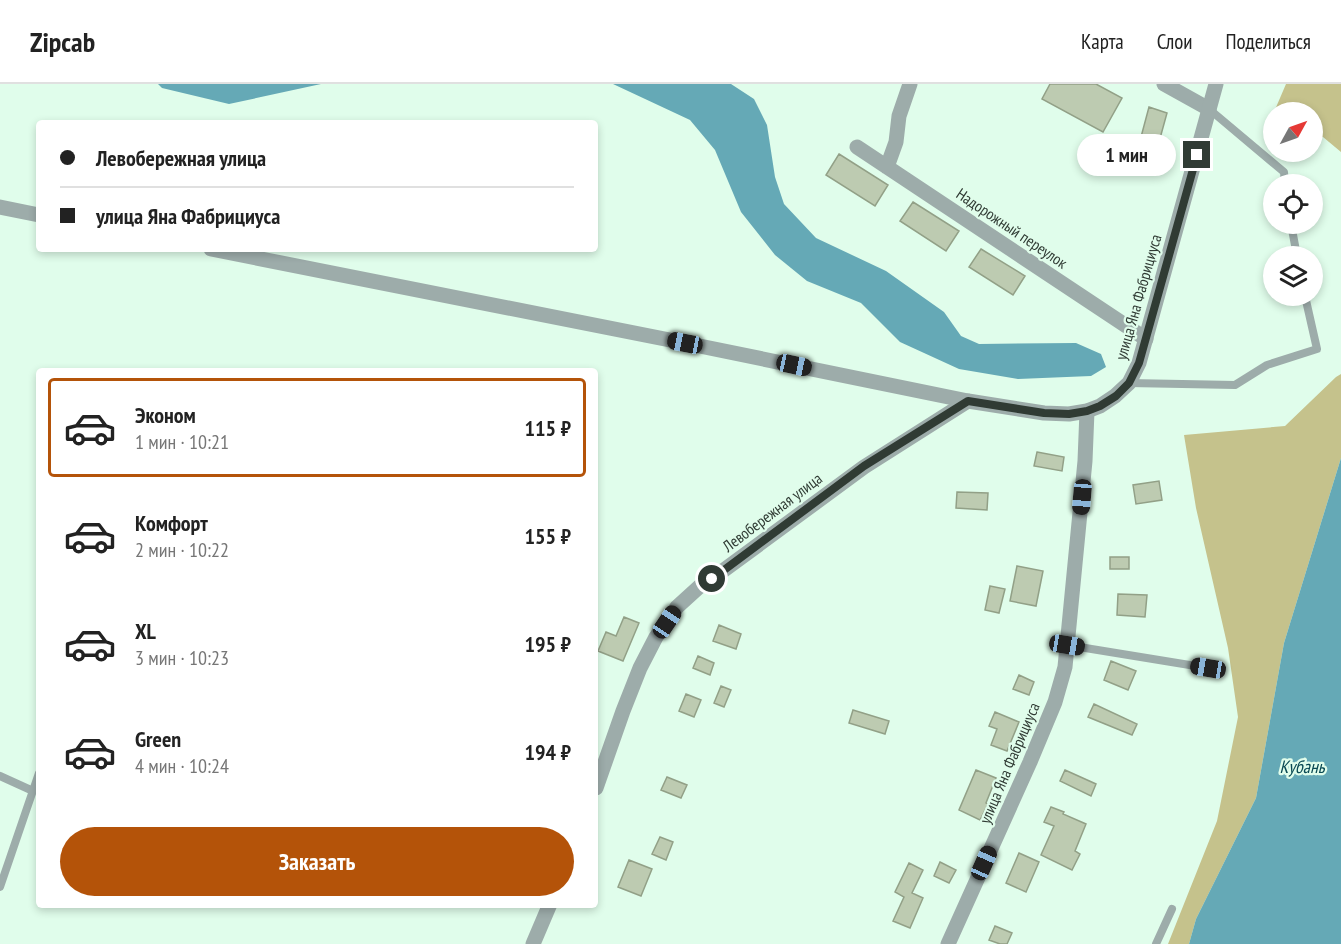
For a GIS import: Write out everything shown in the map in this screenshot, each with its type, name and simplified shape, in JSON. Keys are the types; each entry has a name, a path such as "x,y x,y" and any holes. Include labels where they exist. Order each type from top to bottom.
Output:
{"street":[{"path":"887,167 896,142 899,116 910,84"},
{"path":"1164,84 1209,109"},
{"name":"улица Яна Фабрициуса","path":"948,944 1055,702 1065,667 1085,461 1087,411 1116,396 1129,383 1139,363 1216,84"},
{"name":"Надорожный переулок","path":"858,147 1146,339"},
{"path":"0,207 36,214"},
{"path":"226,252 968,401 1044,413 1069,414 1087,411"},
{"name":"Левобережная улица","path":"598,782 622,711 640,668 656,637 677,607 699,587 864,466 968,401"},
{"path":"533,944 548,908"}],"lane":[{"path":"1209,109 1284,174"},
{"path":"1129,383 1234,385 1268,365 1317,349 1307,306"},
{"path":"1067,645 1208,668"},
{"path":"0,776 33,790"},
{"path":"0,887 36,782"},
{"path":"1156,944 1172,909"}],"shaded area":[{"path":"1286,84 1341,84 1341,152 1323,137 1323,102 1278,102"},
{"path":"1341,374 1341,458 1284,643 1256,798 1196,919 1189,944 1168,944 1217,821 1238,717 1228,648 1196,508 1184,435 1285,426"}],"water":[{"path":"158,84 321,84 229,104 162,88"},
{"path":"613,84 731,84 754,99 767,125 775,177 784,204 816,238 886,271 944,312 961,336 979,344 1076,343 1101,354 1106,367 1091,376 1018,379 959,369 900,342 861,303 807,281 775,255 741,212 715,150 690,120"},
{"name":"Кубань","path":"1341,458 1341,944 1189,944 1196,919 1256,798 1284,643"}],"building":[{"path":"1050,84 1096,84 1122,98 1103,132 1042,99"},
{"path":"1149,107 1167,113 1159,142 1141,137"},
{"path":"839,154 888,185 875,206 826,175"},
{"path":"913,202 959,231 946,251 900,221"},
{"path":"981,249 1025,276 1013,295 969,267"},
{"path":"1037,452 1064,457 1062,471 1034,466"},
{"path":"1159,481 1162,500 1136,504 1133,485"},
{"path":"957,492 988,493 987,510 956,508"},
{"path":"1110,557 1129,557 1129,569 1110,569"},
{"path":"1017,566 1043,571 1036,606 1010,601"},
{"path":"990,586 1005,589 999,613 985,610"},
{"path":"1118,594 1147,595 1145,617 1117,615"},
{"path":"624,617 639,623 623,661 598,651 606,632 616,636"},
{"path":"719,625 741,634 736,649 713,641"},
{"path":"698,656 714,663 710,675 693,668"},
{"path":"1111,661 1136,671 1128,690 1104,680"},
{"path":"1019,675 1034,682 1029,695 1013,689"},
{"path":"721,686 731,690 724,707 714,703"},
{"path":"686,694 701,700 694,717 679,711"},
{"path":"1094,704 1137,724 1132,735 1088,717"},
{"path":"853,710 889,721 885,734 849,723"},
{"path":"995,712 1019,722 1007,751 991,745 997,729 989,726"},
{"path":"976,770 996,778 980,820 959,810"},
{"path":"1065,770 1096,784 1091,796 1060,781"},
{"path":"667,777 687,785 681,798 661,790"},
{"path":"1051,807 1086,824 1075,851 1080,854 1072,870 1041,855 1054,826 1044,822"},
{"path":"660,837 673,842 666,860 652,854"},
{"path":"1019,853 1039,862 1026,892 1006,883"},
{"path":"629,860 652,869 641,896 618,887"},
{"path":"940,862 956,870 949,883 934,876"},
{"path":"909,863 923,870 912,893 923,898 910,928 893,921 904,897 895,892"},
{"path":"995,926 1012,933 1007,944 989,940"}],"route":[{"path":"712,579 864,466 968,401 1044,413 1069,414 1087,411 1116,396 1129,383 1139,363 1197,155"}]}
